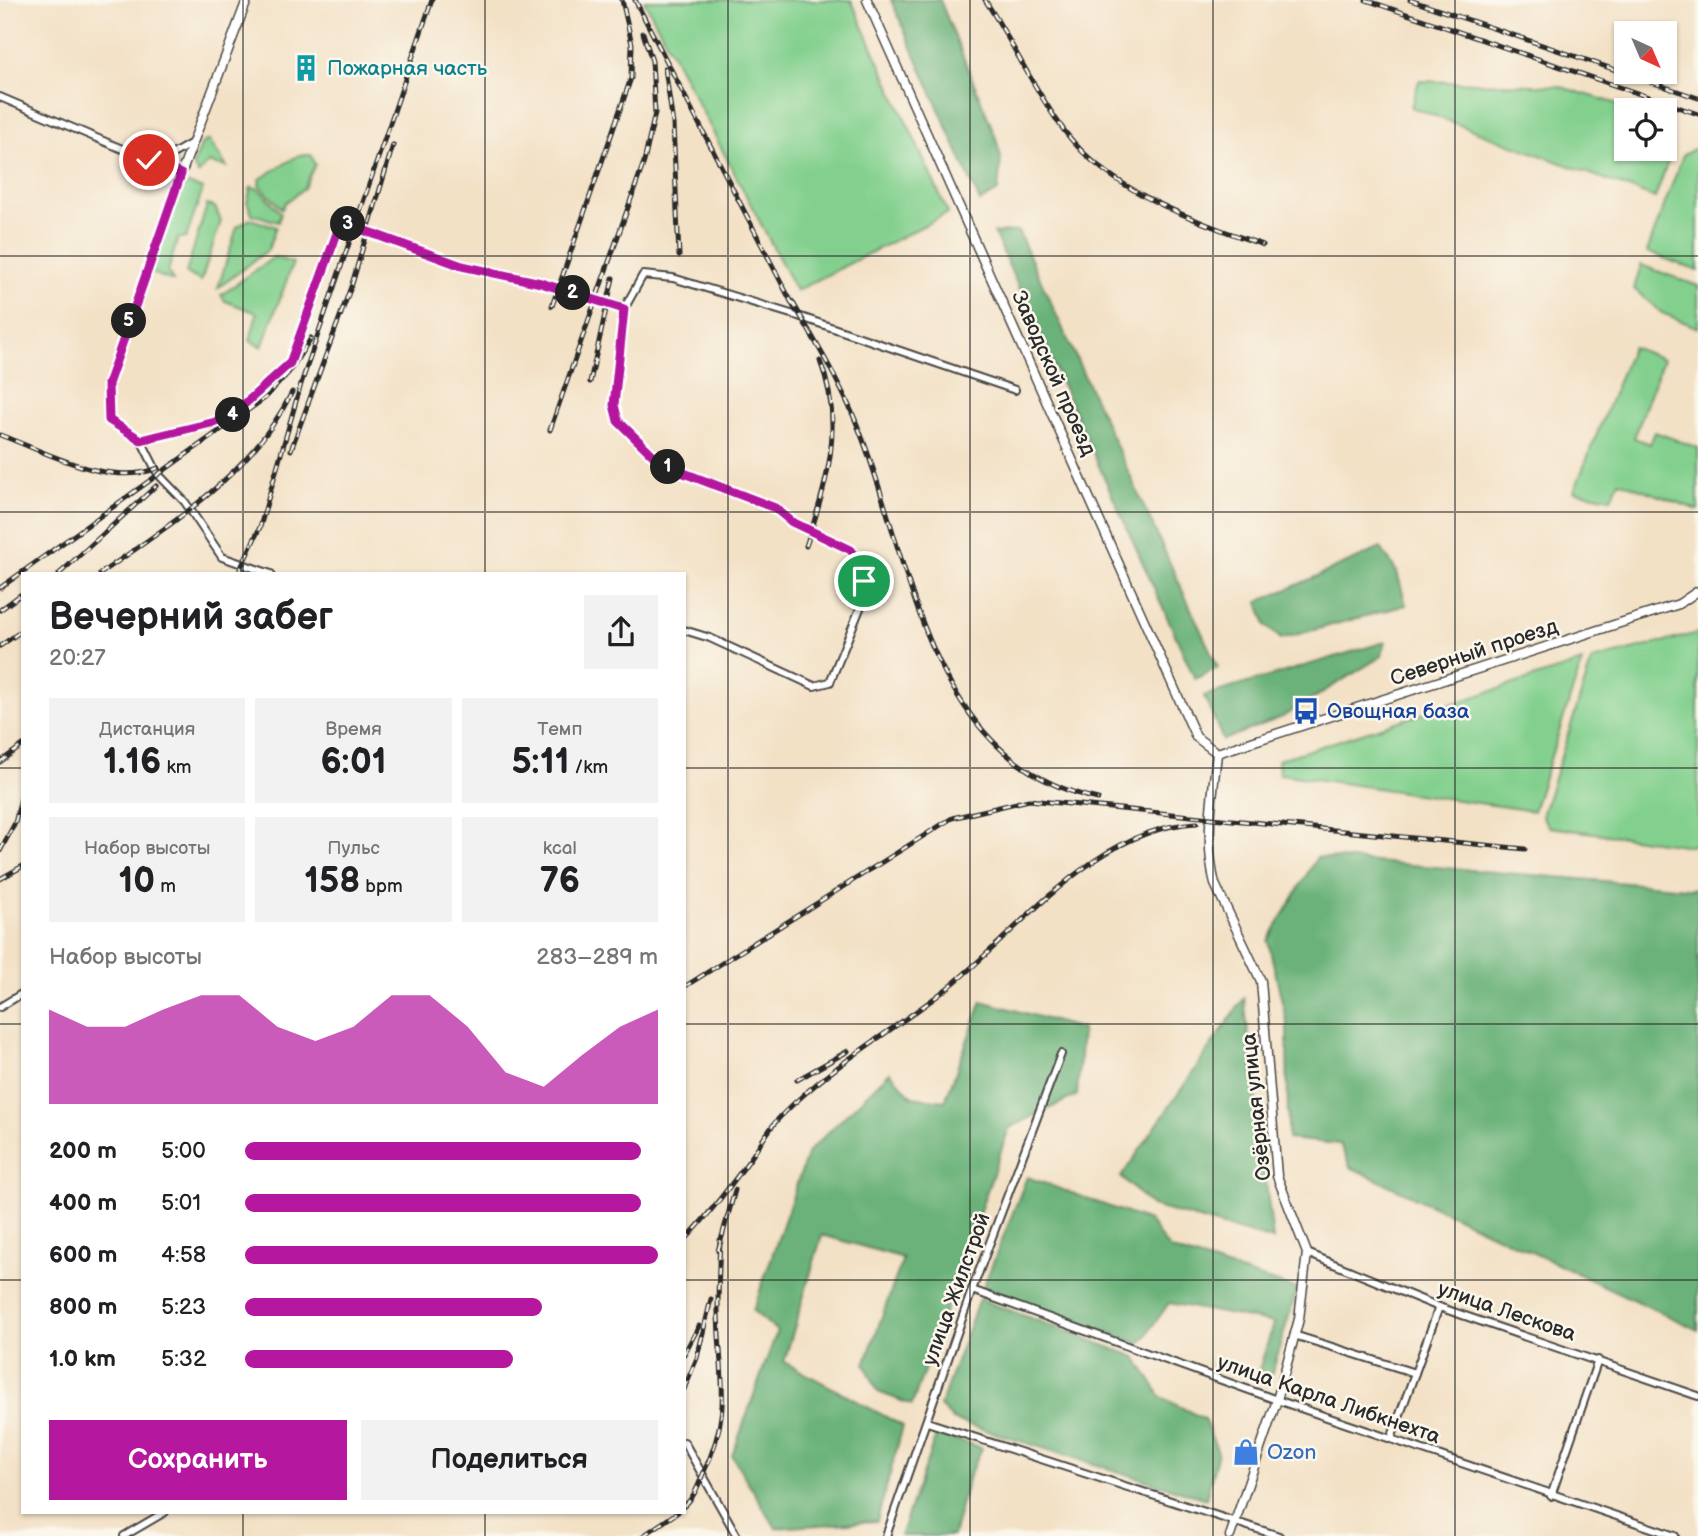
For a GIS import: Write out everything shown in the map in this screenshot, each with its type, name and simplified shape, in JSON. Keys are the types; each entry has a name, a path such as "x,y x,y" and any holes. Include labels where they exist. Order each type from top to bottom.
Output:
{"street":[{"path":"247,0 181,174 108,384 109,420 141,440 158,474 185,502 222,557 265,572"},
{"name":"Заводской проезд","path":"867,0 1196,737 1217,753"},
{"path":"0,97 181,174"},
{"path":"156,163 192,144"},
{"path":"141,440 228,419 290,363 341,222 462,266 541,283 624,309"},
{"path":"686,631 710,638 814,685 830,682 861,606 864,581 860,563 851,550 792,522 775,508 663,465 618,421 614,405 624,309 643,275 673,278 801,317 1015,390"},
{"name":"Северный проезд","path":"1217,753 1679,604 1698,591"},
{"name":"Озёрная улица","path":"1217,753 1210,818 1210,867 1261,981 1277,1176 1307,1253 1299,1319 1277,1400 1230,1536"},
{"path":"0,1007 21,994"},
{"name":"улица Жилстрой","path":"886,1536 972,1290 1061,1054"},
{"name":"улица Лескова","path":"1307,1253 1438,1307 1698,1396"},
{"name":"улица Карла Либкнехта","path":"972,1290 1551,1496 1675,1536"},
{"path":"1391,1439 1438,1307"},
{"path":"1294,1335 1415,1373"},
{"path":"1551,1496 1598,1360"},
{"path":"927,1422 1237,1520 1279,1536"},
{"path":"686,1446 737,1536"},
{"path":"124,1536 162,1514"}],"green space":[{"path":"644,0 851,0 948,213 796,291"},
{"path":"891,0 940,0 995,135 1001,157 998,191 980,202"},
{"path":"1419,81 1558,86 1614,103 1614,161 1668,161 1655,198 1411,107"},
{"path":"209,140 227,167 208,163 198,174 193,166 202,143"},
{"path":"1698,149 1698,271 1647,252 1683,155"},
{"path":"299,155 311,155 315,165 304,188 285,203 282,209 259,185 260,179"},
{"path":"188,184 203,189 186,238 178,238 168,271 173,281 149,272 177,191"},
{"path":"251,187 259,189 281,213 278,222 252,214 247,202"},
{"path":"207,205 215,207 221,221 201,281 186,273"},
{"path":"250,219 276,227 268,250 218,288 237,227"},
{"path":"1018,231 1218,668 1195,679 994,233"},
{"path":"274,257 293,263 262,347 250,341 257,313 225,301 221,295"},
{"path":"1641,265 1698,286 1698,328 1662,313 1634,289"},
{"path":"1632,347 1663,359 1634,438 1650,444 1655,432 1698,448 1698,510 1619,481 1611,498 1574,491"},
{"path":"1381,548 1397,572 1406,605 1281,639 1266,626 1258,602"},
{"path":"1698,633 1698,839 1691,846 1549,827 1542,816 1592,660"},
{"path":"1385,642 1382,656 1282,717 1223,740 1204,696"},
{"path":"1582,662 1533,811 1279,774 1278,760"},
{"path":"1317,857 1698,889 1698,1330 1350,1167 1340,1144 1288,1139 1287,1023 1268,941"},
{"path":"1244,998 1273,1240 1152,1206 1121,1177"},
{"path":"982,1001 1082,1029 1077,1095 1009,1128 912,1405 878,1392 865,1364 903,1258 822,1235 784,1362 903,1426 877,1521 776,1528 732,1456 777,1331 753,1311 808,1152 890,1072 912,1097 945,1101"},
{"path":"1027,1177 1149,1221 1169,1249 1297,1289 1268,1386 1256,1379 1274,1323 1169,1303 1140,1344 983,1288"},
{"path":"979,1299 1136,1357 1161,1397 1204,1419 1218,1452 1206,1499 953,1420 940,1406"},
{"path":"937,1433 982,1448 969,1475 953,1536 900,1536"}],"railway":[{"path":"239,572 260,527 301,384 432,0"},
{"path":"552,306 631,78 632,44 622,0"},
{"path":"635,0 796,311"},
{"path":"985,0 1044,101 1066,133 1085,154 1106,172 1156,202 1210,226 1263,245"},
{"path":"1366,0 1698,114"},
{"path":"1410,0 1698,98"},
{"path":"550,430 644,162 655,113 652,61 643,33"},
{"path":"665,68 673,124 679,256"},
{"path":"291,450 352,284 393,145"},
{"path":"590,382 613,278"},
{"path":"792,301 829,365 853,415 914,597 935,652 962,702 996,745 1041,778 1098,799"},
{"path":"22,572 265,398 289,372 311,338"},
{"path":"806,546 821,500 832,431 831,408 820,361"},
{"path":"103,572 208,495 255,448 275,422 292,392"},
{"path":"0,435 99,471 139,473 158,468"},
{"path":"61,572 156,486"},
{"path":"0,588 21,573"},
{"path":"0,610 21,594"},
{"path":"0,646 21,631"},
{"path":"0,762 21,746"},
{"path":"0,851 15,823 21,798"},
{"path":"686,986 952,818 1029,800 1525,849"},
{"path":"686,1239 726,1191 777,1121 819,1082 945,990 1060,886 1092,862 1125,843 1160,829 1197,823"},
{"path":"0,879 21,867"},
{"path":"797,1080 848,1051"},
{"path":"718,1251 735,1190"},
{"path":"686,1504 695,1492 713,1451 722,1412 718,1311 720,1240"},
{"path":"686,1384 697,1358 711,1299"},
{"path":"686,1350 699,1326"},
{"path":"643,1536 675,1514"}],"place":[{"name":"Пожарная часть","path":"306,68"},
{"name":"Овощная база","path":"1306,711"},
{"name":"Ozon","path":"1246,1452"}],"route":[{"path":"149,160 181,174 108,384 109,420 141,440 228,419 290,363 341,222 462,266 541,283 624,309 614,405 618,421 663,465 775,508 792,522 851,550 860,563 864,581"}]}
